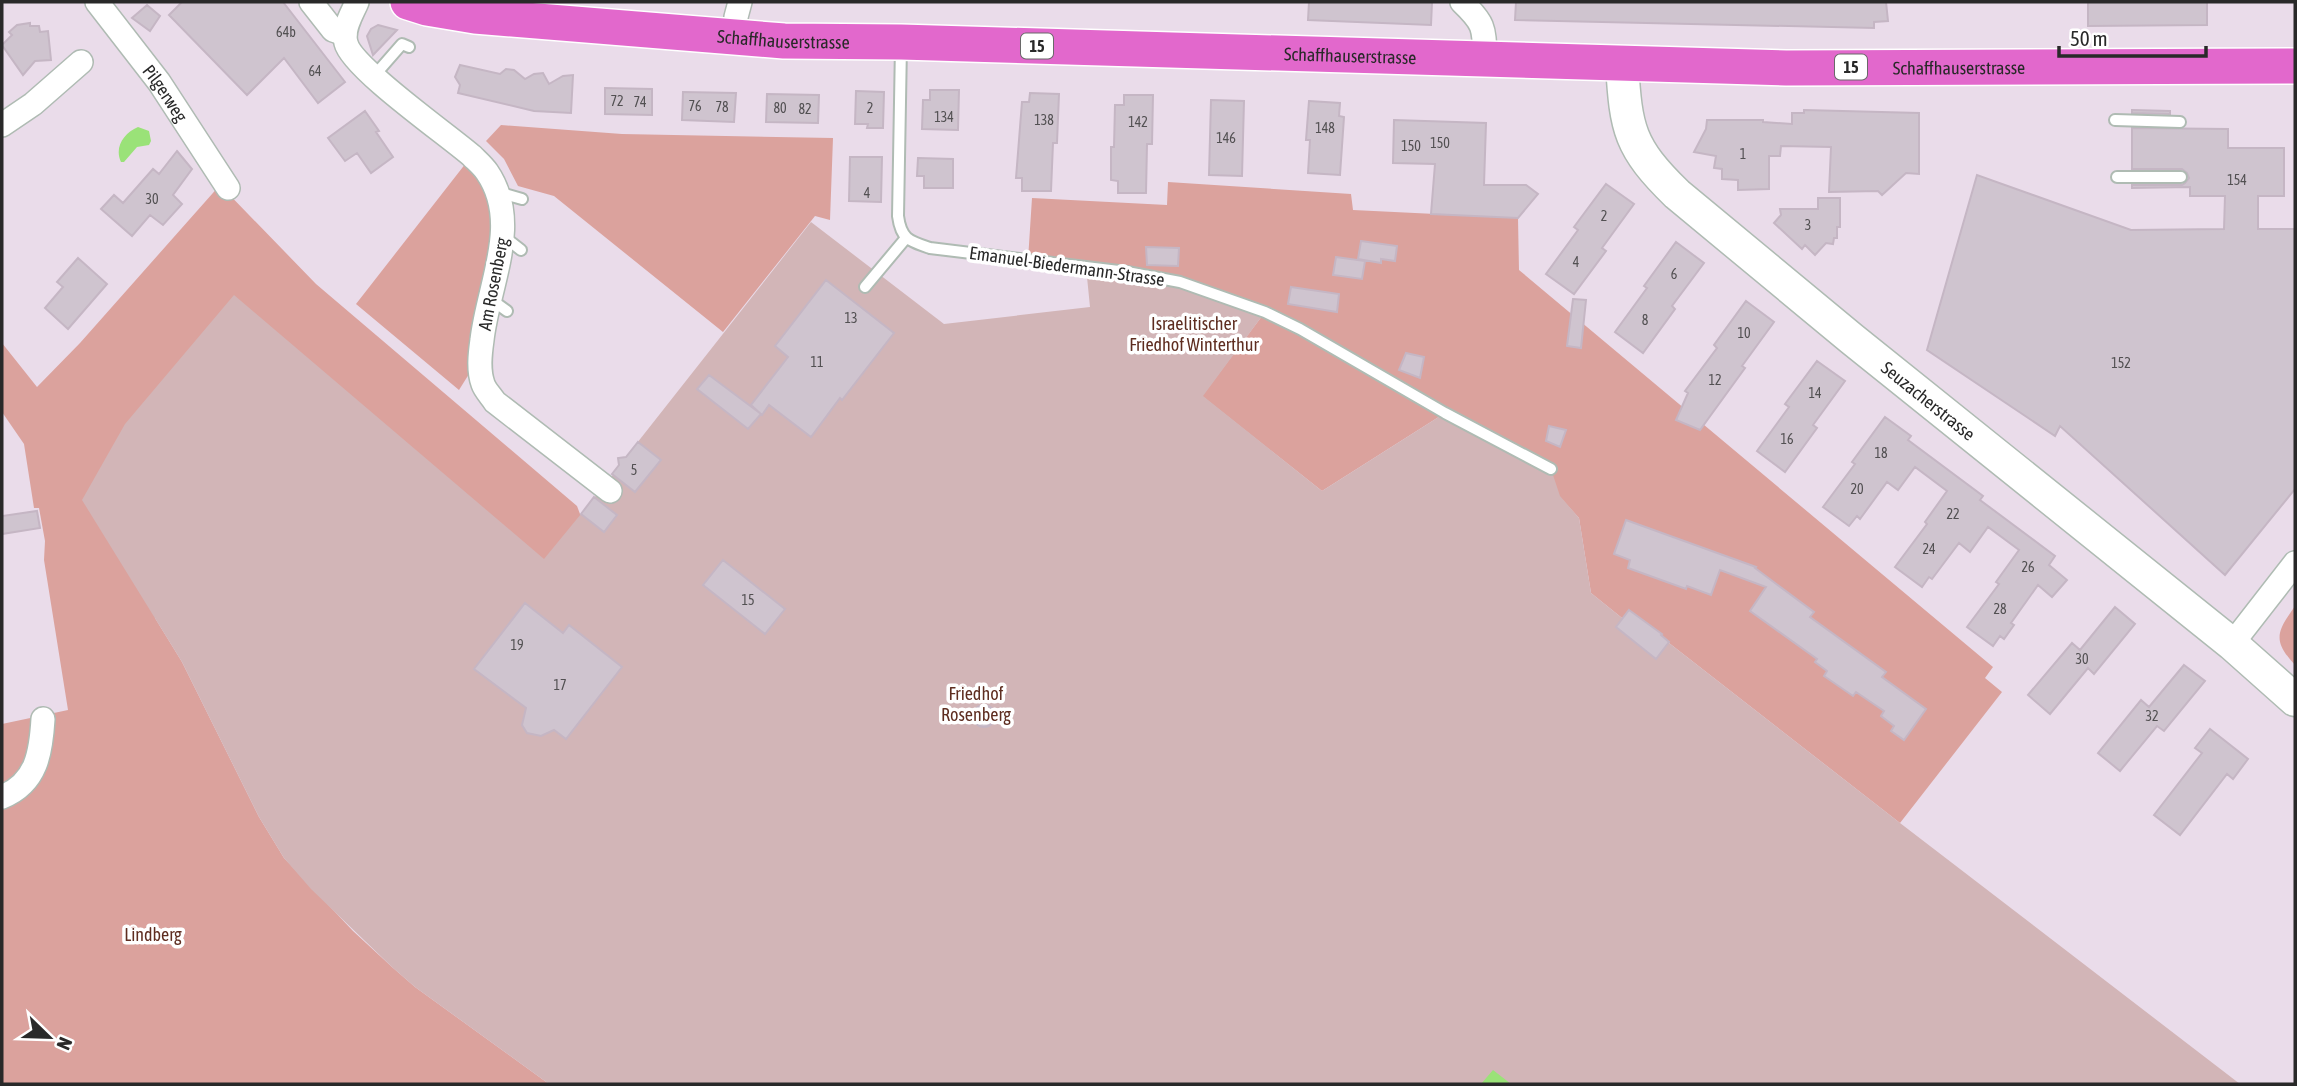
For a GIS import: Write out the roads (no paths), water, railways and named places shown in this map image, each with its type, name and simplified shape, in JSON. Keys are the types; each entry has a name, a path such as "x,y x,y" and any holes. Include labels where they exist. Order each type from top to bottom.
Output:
{"main road":[{"name":"Schaffhauserstrasse","path":"408,2 475,16 784,41 901,42 1786,68 2295,63"},
{"name":"Seuzacherstrasse","path":"1622,64 1626,113 1634,142 1654,172 1852,339 2232,644 2295,700"}],"street":[{"name":"Pilgerweg","path":"97,2 159,82 228,188"},
{"path":"311,2 333,30 345,34 357,2"},
{"path":"736,37 736,17 740,2"},
{"path":"1462,2 1476,15 1484,28 1485,59"},
{"name":"Am Rosenberg","path":"345,34 346,45 354,57 472,156 487,171 497,192 512,243 498,305 480,356 481,375 488,392 508,412 610,491"},
{"path":"2,125 33,104 81,62"},
{"path":"2232,644 2295,563"},
{"path":"2,797 13,793 29,777 42,749 43,719"}],"lane":[{"path":"865,287 906,238 900,228 898,216 901,42"},
{"path":"374,76 402,44 409,47"},
{"path":"2115,120 2180,121"},
{"path":"2117,177 2181,177"},
{"path":"497,192 522,200"},
{"name":"Emanuel-Biedermann-Strasse","path":"906,238 930,248 1127,272 1180,282 1265,312 1300,329 1550,470"}],"park label":[{"name":"Israelitischer Friedhof Winterthur","path":"1194,333"},
{"name":"Friedhof Rosenberg","path":"976,703"},
{"name":"Lindberg","path":"153,934"}]}
